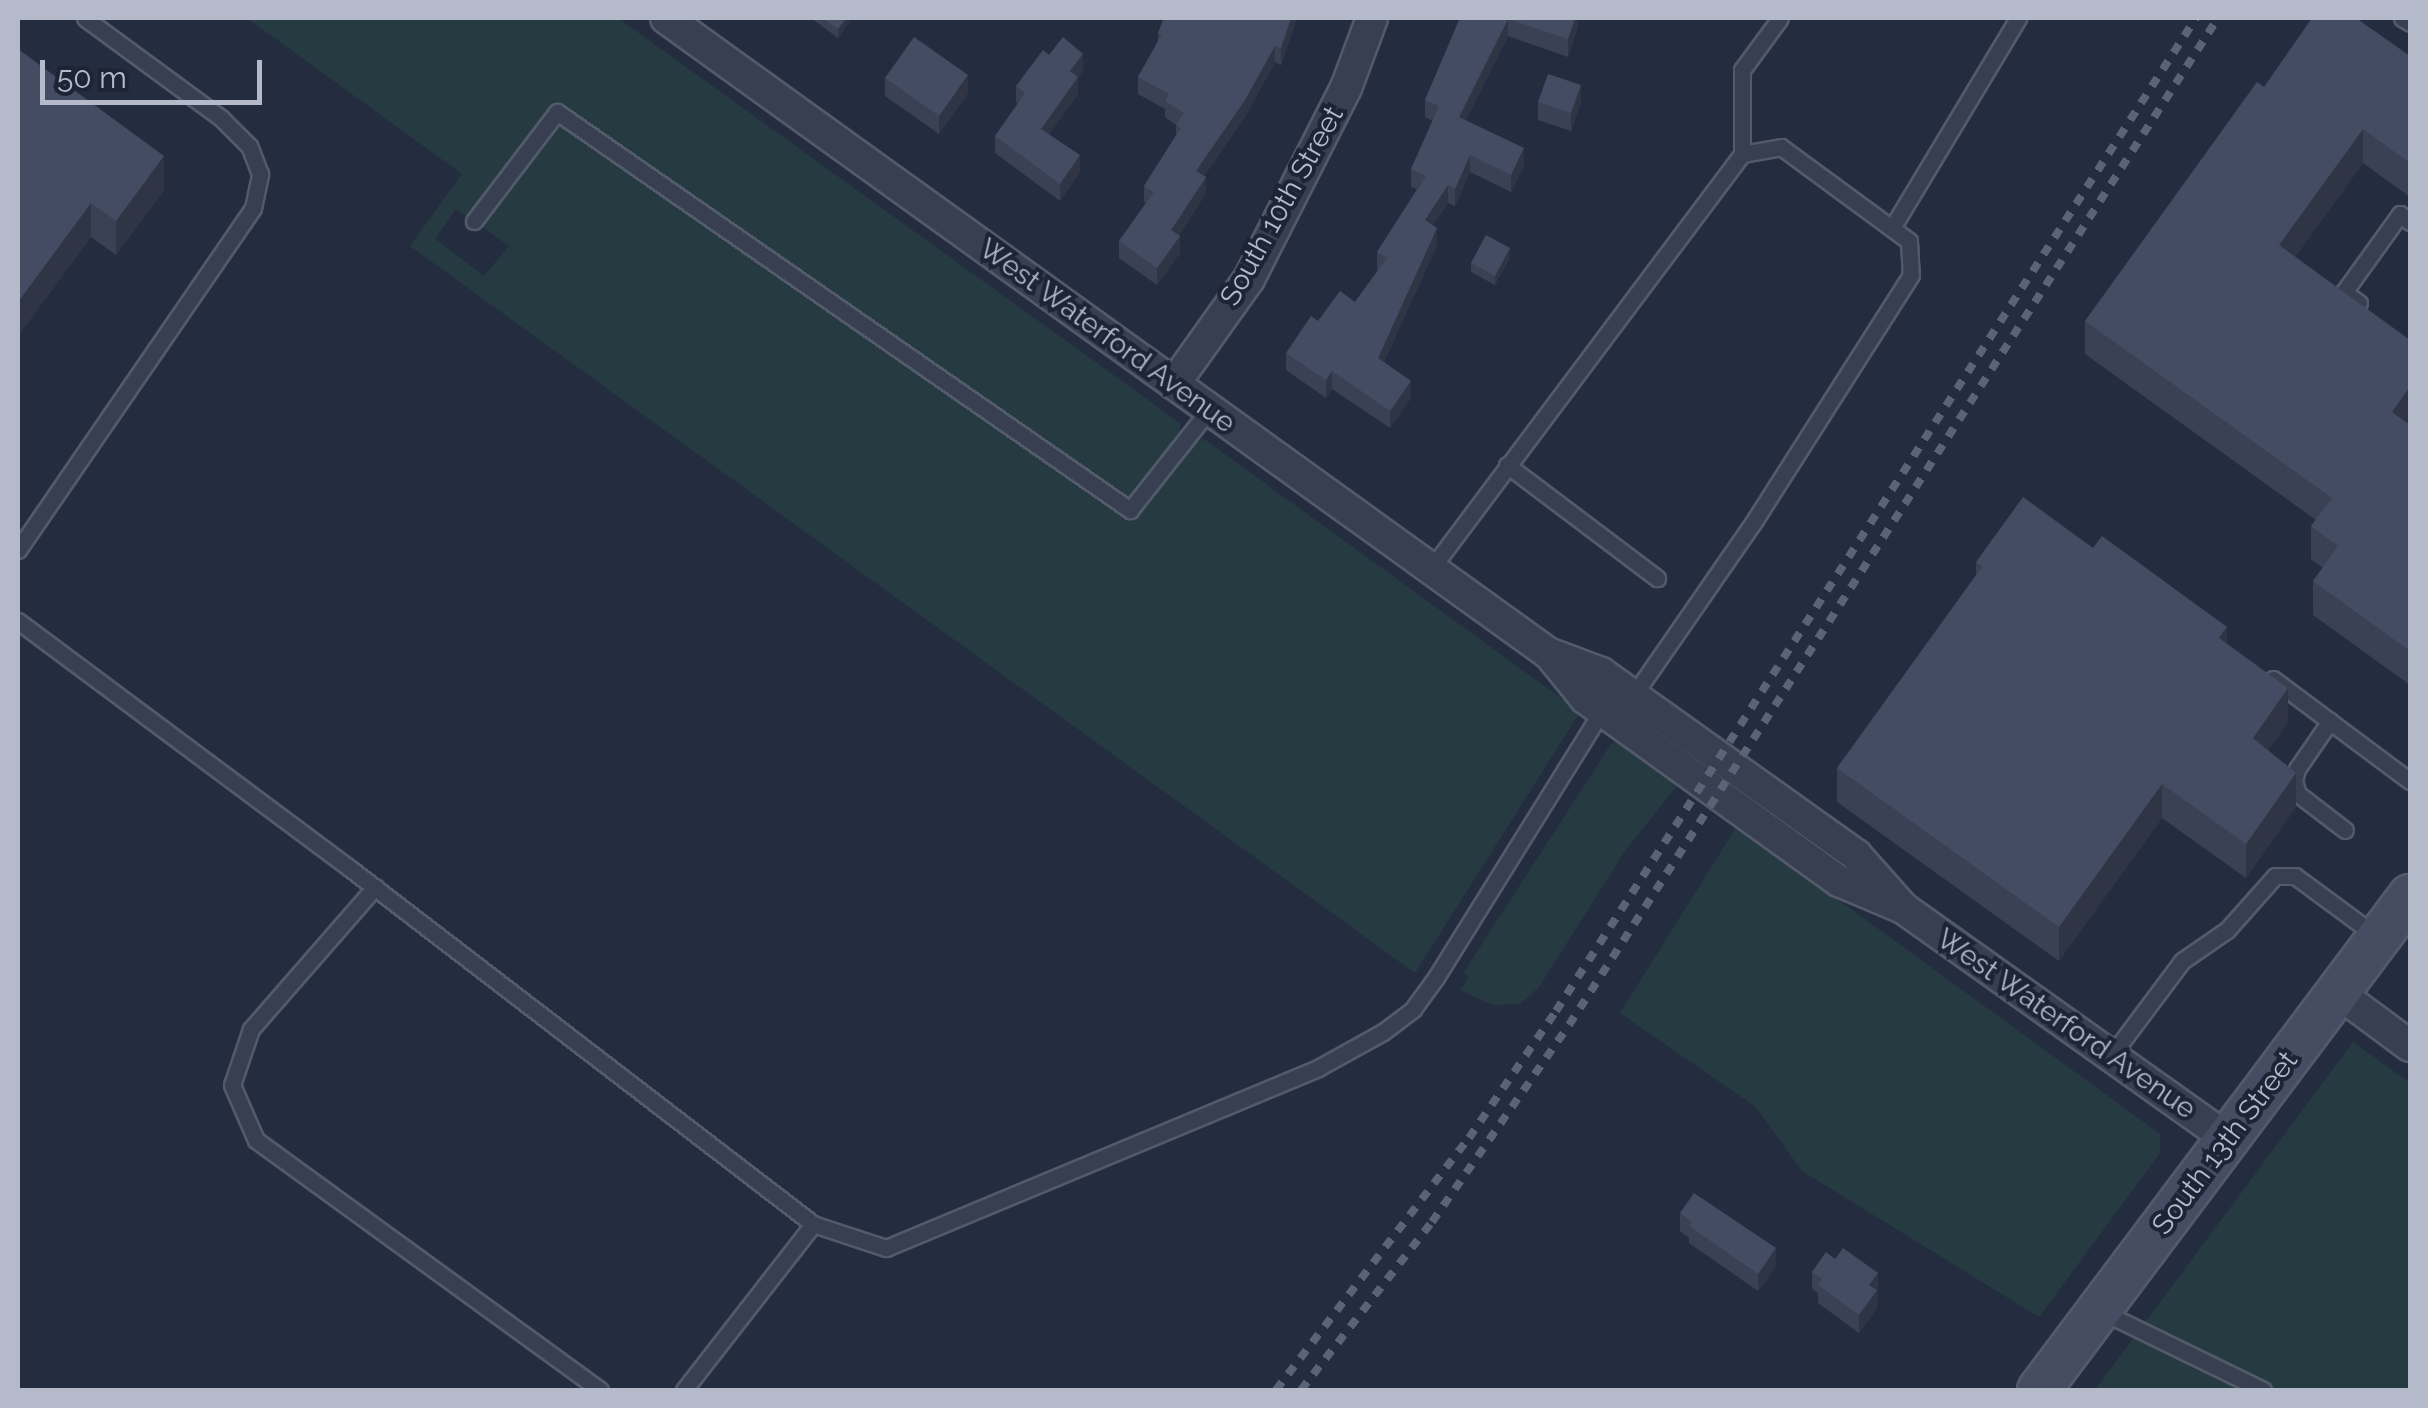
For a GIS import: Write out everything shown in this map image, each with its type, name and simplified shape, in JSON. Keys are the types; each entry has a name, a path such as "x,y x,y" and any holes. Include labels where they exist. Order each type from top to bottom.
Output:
{"street":[{"name":"West Waterford Avenue","path":"666,18 1548,653 1585,698 1618,698 1839,881 1902,908 2228,1140"},
{"name":"South 10th Street","path":"1174,384 1249,279 1274,234 1346,88 1372,18"},
{"name":"South 13th Street","path":"2039,1390 2410,896"},
{"path":"2337,992 2410,1046"}],"lane":[{"path":"18,550 253,208 260,174 249,146 220,118 85,18"},
{"path":"1432,569 1742,154 1742,70 1780,18"},
{"path":"1892,228 2018,18"},
{"path":"2402,18 2410,23"},
{"path":"474,222 557,112 1130,510 1208,410"},
{"path":"18,621 374,887 812,1224 886,1248 1318,1068 1383,1032 1413,1009 1618,698 1755,520 1911,275 1910,240 1781,147 1742,154"},
{"path":"2370,312 2344,292 2400,214 2410,222"},
{"path":"1507,465 1658,578"},
{"path":"2256,666 2410,781"},
{"path":"2330,721 2296,769 2294,781 2298,794 2345,830"},
{"path":"2110,1056 2182,961 2227,930 2275,876 2295,876 2378,938"},
{"path":"374,887 252,1029 232,1085 256,1140 600,1390"},
{"path":"684,1390 812,1224"},
{"path":"2100,1310 2263,1390"}],"green space":[{"path":"247,18 618,18 1180,423 1180,434 1129,500 554,101 467,216 456,209 435,239 484,276 509,246 480,225 558,122 1133,521 1194,443 1204,439 1580,712 1415,973 410,246 462,174"},
{"path":"1620,740 1679,783 1625,851 1539,987 1520,1004 1492,1005 1460,990 1469,977 1464,972 1611,744"},
{"path":"1737,826 2160,1134 2160,1153 2039,1317 1802,1171 1756,1107 1620,1013"},
{"path":"2353,1042 2410,1083 2410,1390 2095,1390"}],"building":[{"path":"823,18 846,18 838,29"},
{"path":"1164,18 1291,18 1281,48 1275,46 1245,100 1196,171 1206,177 1171,230 1180,236 1157,268 1119,241 1154,192 1144,186 1181,128 1176,125 1184,113 1165,101 1169,94 1138,77 1162,34 1158,33"},
{"path":"1460,18 1575,18 1568,39 1508,19 1459,117 1524,148 1511,175 1470,155 1455,189 1448,185 1425,220 1437,228 1378,358 1411,381 1390,411 1332,371 1326,380 1286,353 1311,316 1318,321 1340,291 1355,302 1387,258 1377,252 1426,176 1411,169 1439,106 1425,100"},
{"path":"2312,18 2356,18 2410,56 2410,163 2363,129 2279,245 2410,340 2410,387 2392,412 2410,425 2410,651 2313,581 2338,546 2311,526 2332,498 2085,321 2257,82 2264,87"},
{"path":"914,37 968,75 939,116 885,78"},
{"path":"1063,37 1083,54 1070,71 1078,77 1041,129 1080,155 1060,184 995,136 1025,93 1016,86 1043,50 1049,55"},
{"path":"18,49 164,156 116,221 91,203 18,302"},
{"path":"1548,74 1581,85 1571,113 1538,102"},
{"path":"1486,235 1510,248 1495,276 1471,263"},
{"path":"2023,497 2093,548 2102,536 2227,627 2219,638 2288,688 2253,738 2296,773 2246,844 2162,784 2059,927 1837,768 1982,567 1976,562"},
{"path":"1694,1193 1776,1248 1758,1274 1689,1226 1692,1222 1680,1213"},
{"path":"1843,1248 1878,1273 1869,1285 1877,1290 1859,1315 1818,1285 1822,1279 1812,1272 1826,1252 1835,1259"}],"railway":[{"path":"1276,1390 1469,1138 1556,1011 2196,18"},
{"path":"1301,1390 1432,1222 1569,1025 2218,18"}]}
